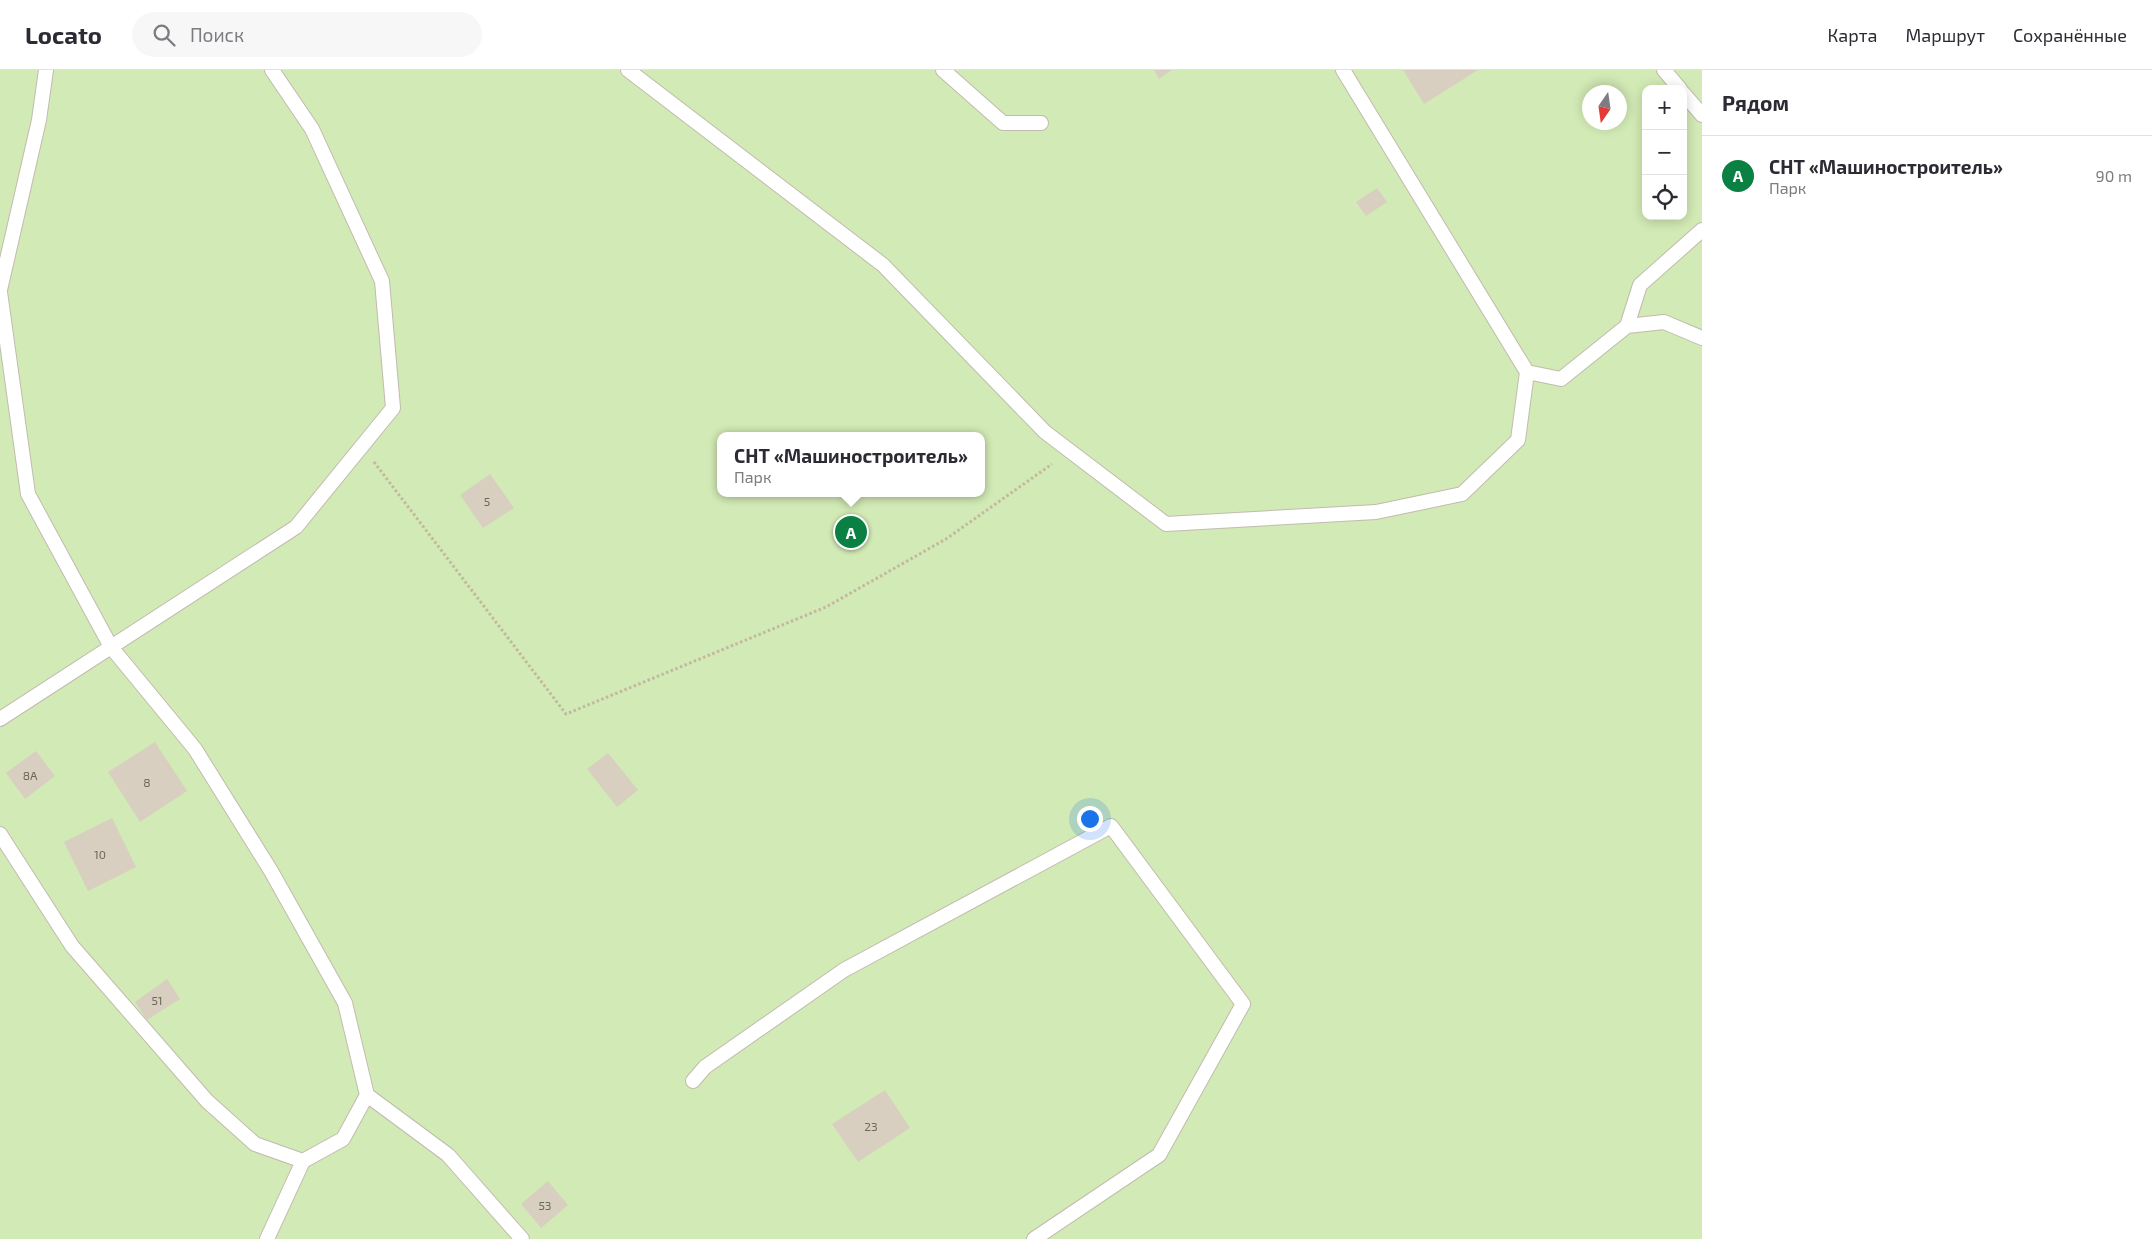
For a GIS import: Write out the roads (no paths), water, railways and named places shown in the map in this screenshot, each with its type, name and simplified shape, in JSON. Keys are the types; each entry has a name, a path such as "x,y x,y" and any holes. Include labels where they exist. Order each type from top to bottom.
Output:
{"lane":[{"path":"46,70 39,120 0,291 28,494 111,647 195,749 271,871 345,1004 367,1095 448,1155 522,1239"},
{"path":"0,719 296,527 393,408 382,281 312,129 272,70"},
{"path":"628,70 884,265 1045,432 1166,524 1376,512 1462,494 1518,440 1528,372 1343,70"},
{"path":"943,70 1003,123 1041,124"},
{"path":"1664,70 1677,85"},
{"path":"1687,98 1702,116"},
{"path":"1627,326 1640,285 1702,230"},
{"path":"1528,372 1560,379 1627,326 1664,322 1702,338"},
{"path":"693,1081 705,1067 844,970 1111,826 1243,1004 1159,1155 1034,1239"},
{"path":"0,834 72,946 206,1102 255,1144 303,1161"},
{"path":"267,1239 303,1161 343,1139 367,1095"}],"place":[{"name":"СНТ «Машиностроитель»","path":"851,532"}]}
